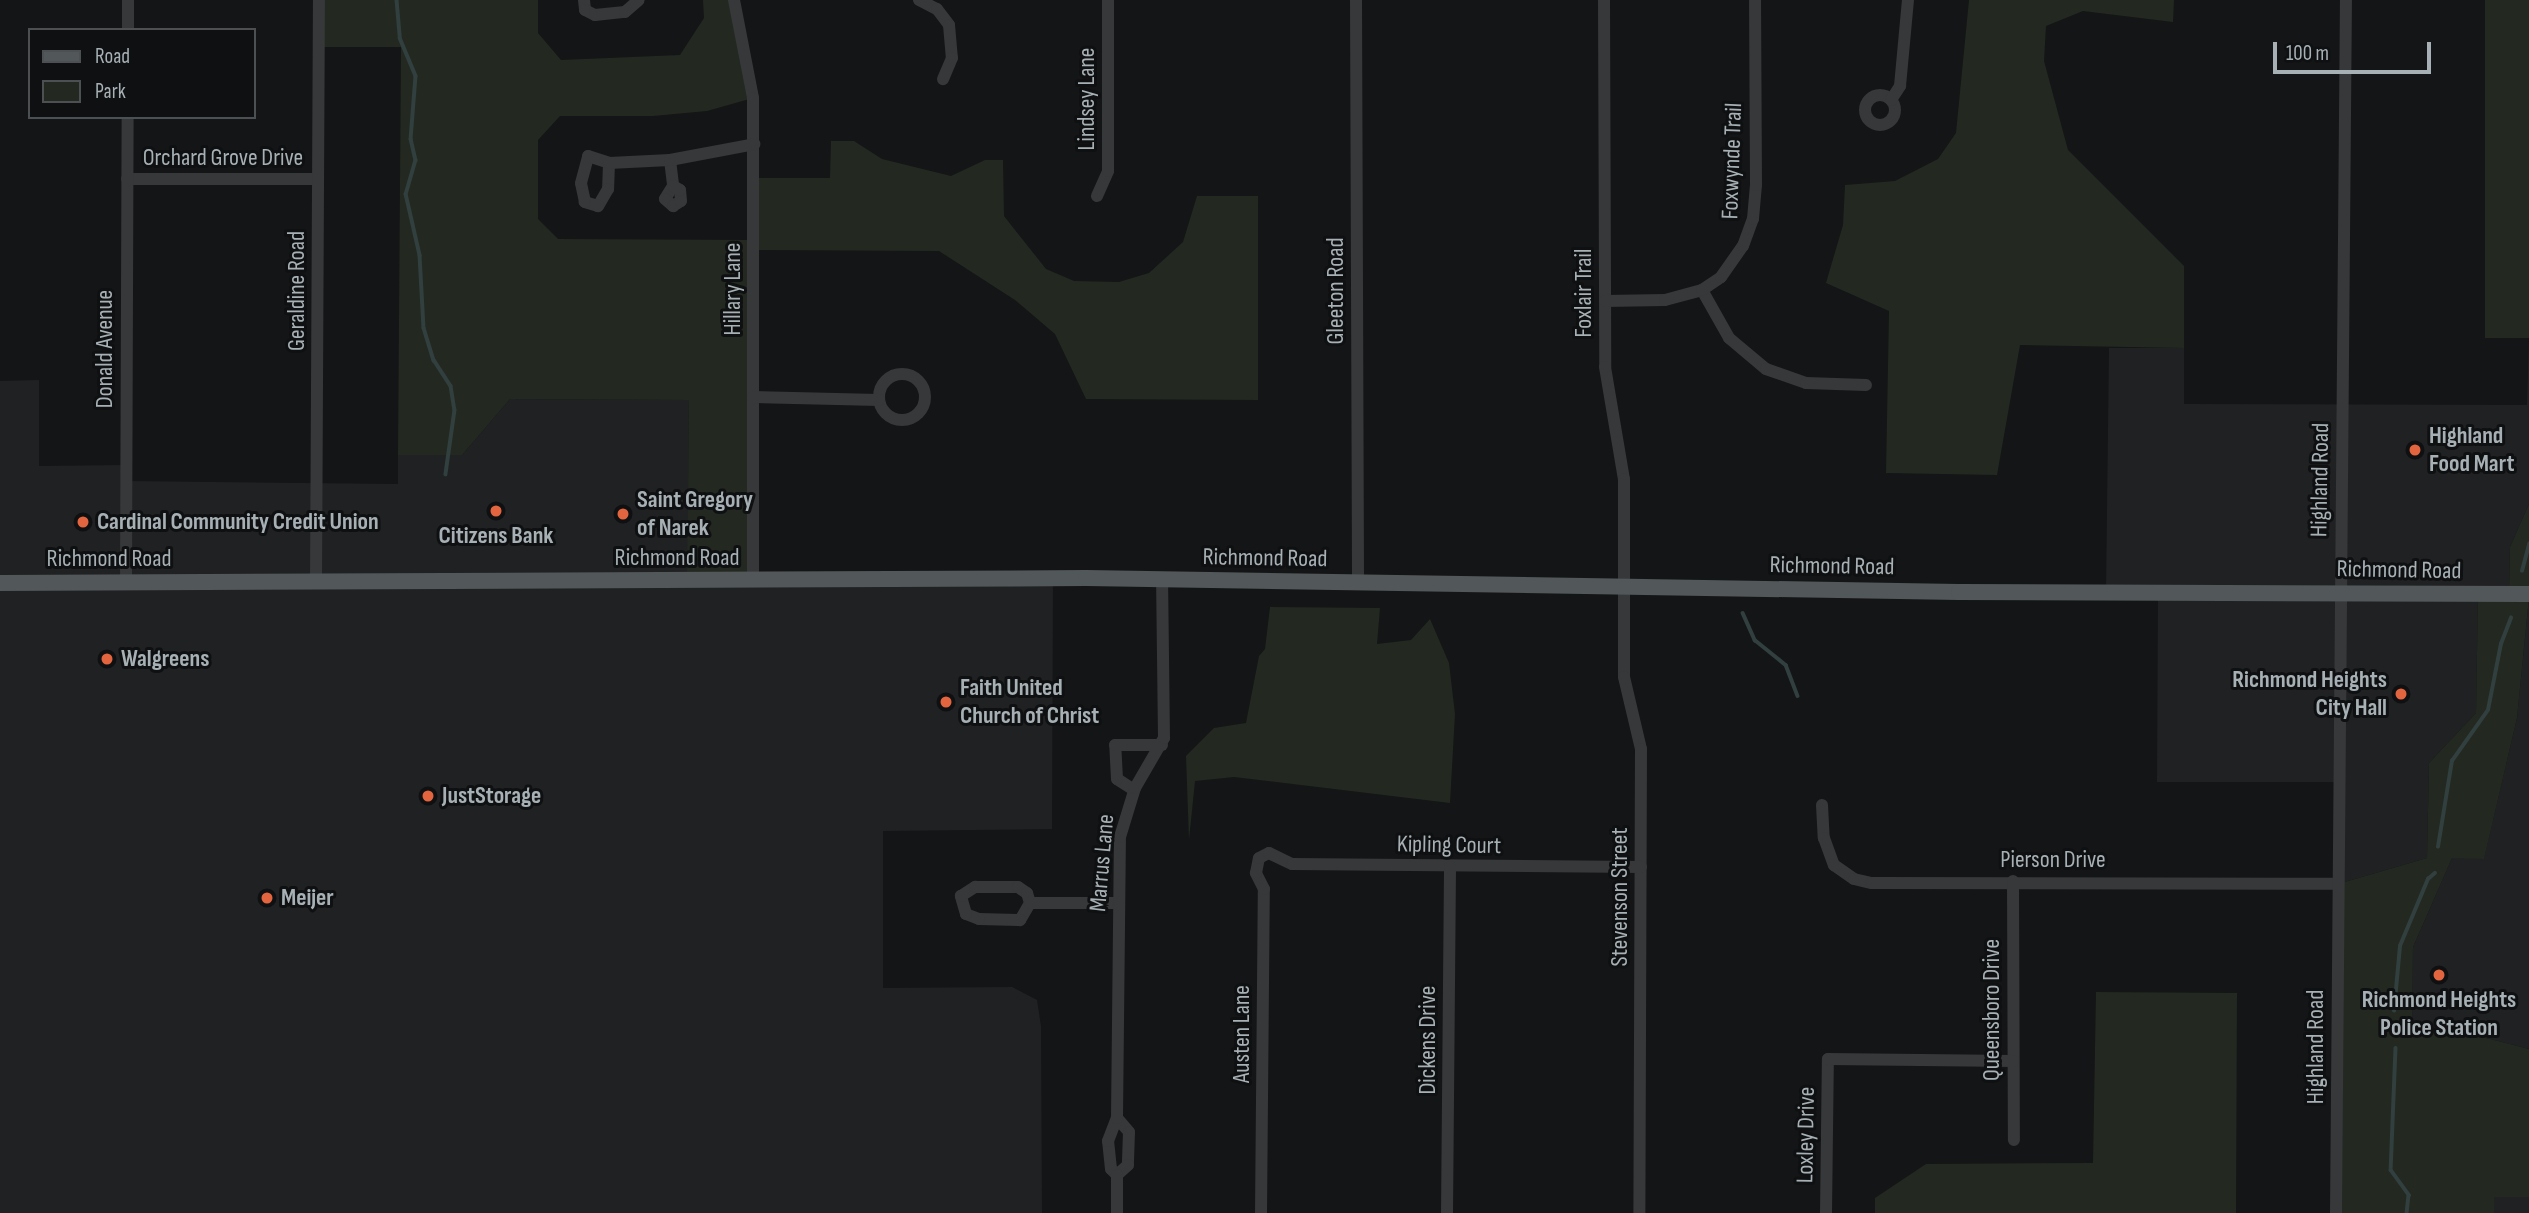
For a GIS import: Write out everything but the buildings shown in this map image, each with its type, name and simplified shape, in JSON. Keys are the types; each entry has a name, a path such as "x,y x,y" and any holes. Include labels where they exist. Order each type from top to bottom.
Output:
{"main road":[{"name":"Richmond Road","path":"0,583 1162,580 1625,584 1959,592 2529,594"}],"street":[{"path":"128,0 128,28"},
{"name":"Geraldine Road","path":"316,583 319,0"},
{"path":"584,0 584,10 603,15 625,12 639,0"},
{"name":"Hillary Lane","path":"734,0 753,99 755,144 753,581"},
{"path":"919,0 937,9 949,25 952,58 943,79"},
{"name":"Lindsey Lane","path":"1097,196 1108,171 1108,0"},
{"name":"Gleeton Road","path":"1356,0 1358,582"},
{"name":"Foxlair Trail","path":"1604,0 1605,367 1624,479 1625,584"},
{"name":"Foxwynde Trail","path":"1605,301 1665,300 1702,290 1736,258 1753,219 1755,0"},
{"path":"1891,100 1900,86 1908,0"},
{"name":"Highland Road","path":"2336,1213 2339,592 2346,0"},
{"name":"Donald Avenue","path":"126,582 128,119"},
{"path":"609,163 670,160 755,144"},
{"path":"670,160 673,187"},
{"name":"Orchard Grove Drive","path":"127,179 318,179"},
{"path":"1702,290 1730,338 1766,369 1806,383 1866,385"},
{"path":"753,397 879,400"},
{"name":"Marrus Lane","path":"1117,1118 1129,1132 1128,1165 1117,1175 1111,1169 1108,1141 1117,1118 1118,903 1122,822 1134,790 1162,745 1166,717 1162,580"},
{"name":"Stevenson Street","path":"1625,584 1624,677 1641,749 1639,1213"},
{"path":"1134,790 1117,779 1115,746 1162,745"},
{"name":"Pierson Drive","path":"1822,805 1828,853 1835,865 1854,879 1872,883 2013,881 2338,884"},
{"name":"Kipling Court","path":"1259,858 1269,853 1292,864 1641,867"},
{"name":"Austen Lane","path":"1259,858 1256,873 1264,889 1261,1213"},
{"name":"Dickens Drive","path":"1447,1213 1450,867"},
{"name":"Queensboro Drive","path":"2013,881 2014,1140"},
{"path":"975,887 1018,887 1027,893 1030,903 1020,920 979,919 966,914 961,897 975,887"},
{"path":"1030,903 1118,903"},
{"name":"Loxley Drive","path":"1826,1213 1828,1059 2013,1061"},
{"path":"1117,1175 1117,1213"}],"shaded area":[{"path":"2529,338 2529,504 2510,547 2509,594 2478,594 2476,713 2429,763 2427,858 2338,884 2338,782 2157,782 2158,592 2106,592 2109,348 2184,348 2184,404 2527,405"},
{"path":"39,380 39,466 126,465 126,481 398,484 398,455 462,455 510,399 689,400 688,581 1053,578 1052,829 883,831 883,988 1012,987 1037,1000 1041,1026 1042,1213 0,1213 0,381"},
{"path":"2529,597 2529,1049 2471,1034 2412,1033 2413,947 2452,858 2484,858 2517,718"},
{"path":"2494,1197 2529,1197 2529,1213 2494,1213"}],"green space":[{"path":"319,0 538,0 538,33 561,60 680,55 704,18 703,0 734,0 753,98 707,111 653,116 560,116 538,140 538,219 558,239 754,240 754,178 830,178 831,141 854,141 882,159 951,176 985,160 1003,160 1004,216 1046,269 1074,281 1119,282 1149,273 1183,242 1197,196 1258,196 1258,400 1086,399 1055,334 1015,300 939,251 755,250 753,581 687,581 689,400 510,399 462,455 398,455 401,47 319,47"},
{"path":"1969,0 2174,0 2173,22 2083,11 2046,26 2044,61 2068,150 2184,266 2184,348 2020,345 1997,475 1886,473 1889,311 1826,283 1843,225 1845,185 1895,181 1938,159 1956,133"},
{"path":"2485,0 2529,0 2529,338 2485,338"},
{"path":"2529,504 2529,597 2517,718 2484,859 2452,858 2413,947 2412,1032 2471,1034 2529,1049 2529,1197 2494,1197 2494,1213 2336,1213 2338,884 2427,858 2429,763 2476,713 2478,594 2509,594 2510,547"},
{"path":"1270,607 1380,608 1377,644 1411,640 1430,619 1449,663 1455,714 1450,803 1234,777 1195,781 1189,840 1186,756 1214,728 1246,723 1259,656 1265,649"},
{"path":"2096,992 2237,993 2236,1213 1875,1213 1875,1198 1926,1164 2093,1163"}],"waterway":[{"path":"397,0 400,38 416,76 411,139 416,160 406,194 420,255 424,328 434,360 451,386 455,410 446,474"},
{"path":"2522,571 2529,544"},
{"path":"1743,613 1755,640 1786,665 1798,696"},
{"path":"2438,847 2452,761 2488,710 2501,644 2511,618"},
{"path":"2394,1011 2400,946 2428,879 2435,873"},
{"path":"2396,1048 2391,1170 2409,1195 2407,1213"}],"place":[{"name":"Highland Food Mart","path":"2415,450"},
{"name":"Citizens Bank","path":"496,511"},
{"name":"Saint Gregory of Narek","path":"623,514"},
{"name":"Cardinal Community Credit Union","path":"83,522"},
{"name":"Walgreens","path":"107,659"},
{"name":"Richmond Heights City Hall","path":"2401,694"},
{"name":"Faith United Church of Christ","path":"946,702"},
{"name":"JustStorage","path":"428,796"},
{"name":"Meijer","path":"267,898"},
{"name":"Richmond Heights Police Station","path":"2439,975"}]}
